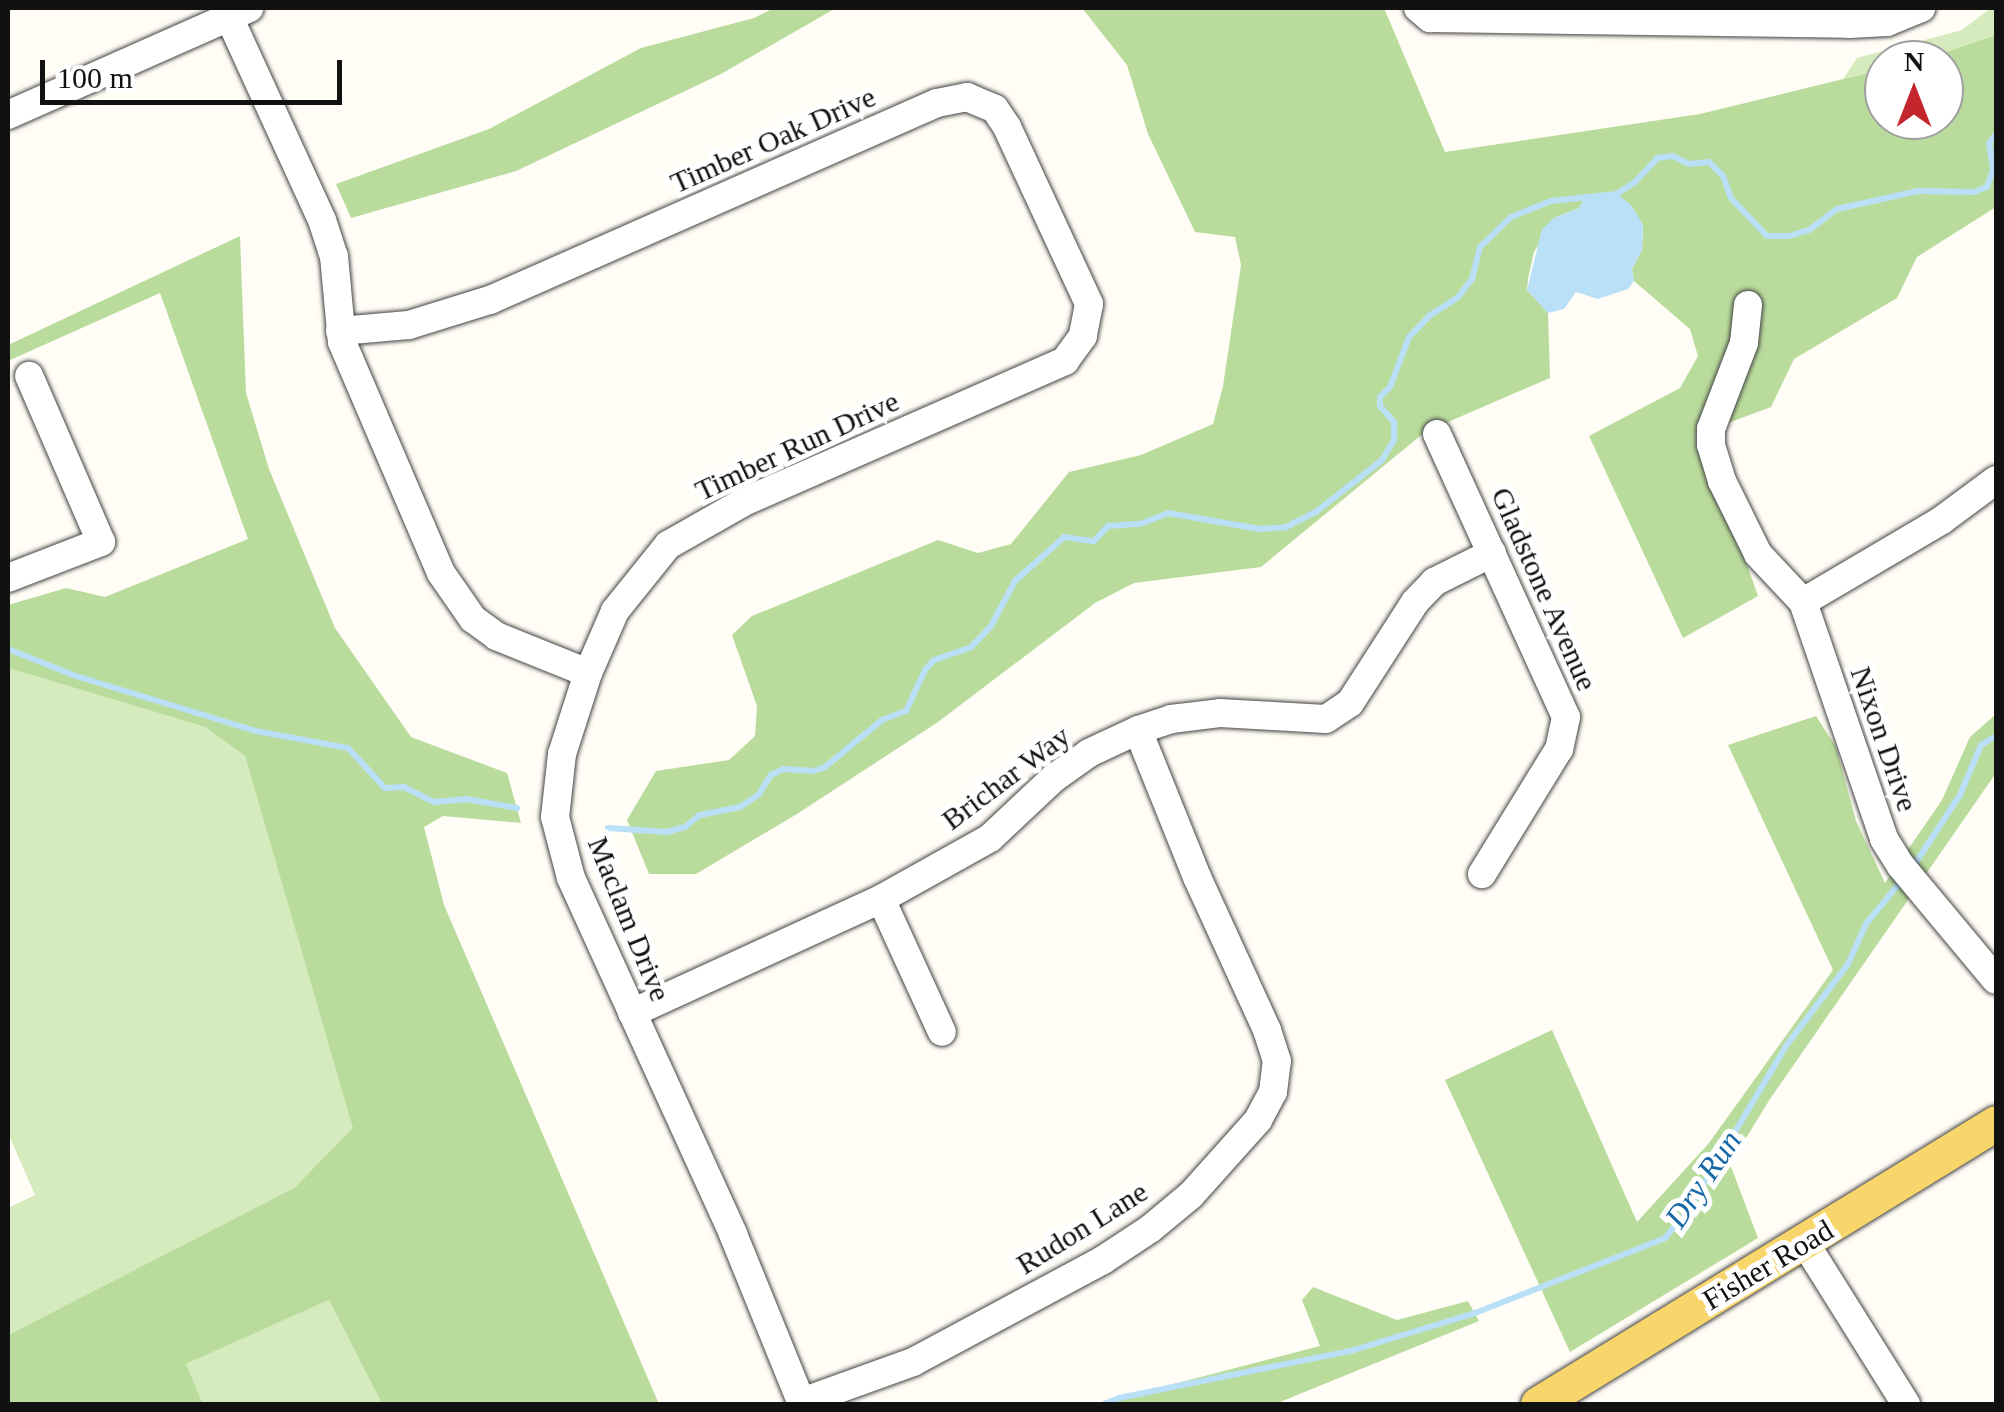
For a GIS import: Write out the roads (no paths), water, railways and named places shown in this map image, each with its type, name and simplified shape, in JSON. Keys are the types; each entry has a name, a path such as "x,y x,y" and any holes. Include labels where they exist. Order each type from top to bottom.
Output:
{"main road":[{"name":"Fisher Road","path":"1538,1404 1996,1124"}],"street":[{"path":"1418,8 1430,18 1496,13 1849,24 1887,22 1921,8"},
{"path":"8,115 239,12 334,256 340,331 360,393 455,596 473,619 496,636 588,673"},
{"name":"Timber Oak Drive","path":"340,331 409,325 477,305 937,103 967,96 995,109 1007,127 1088,304 1083,336"},
{"path":"1748,305 1744,342 1711,428 1711,445 1722,481 1758,554 1803,602 1942,520 1996,480"},
{"name":"Timber Run Drive","path":"588,673 615,611 668,545 742,503 1065,361 1083,336"},
{"path":"8,578 101,542 29,376"},
{"name":"Gladstone Avenue","path":"1437,434 1566,717 1559,750 1482,874"},
{"name":"Brichar Way","path":"632,1013 881,899 990,838 1054,778 1089,753 1138,730 1171,719 1220,713 1326,719 1350,703 1415,602 1434,582 1492,553"},
{"name":"Nixon Drive","path":"1803,602 1873,816 1907,873 1996,980"},
{"name":"Maclam Drive","path":"588,673 562,754 555,817 570,878 742,1253 802,1403"},
{"name":"Rudon Lane","path":"802,1403 913,1362 1150,1230 1218,1165 1258,1120 1274,1092 1277,1060 1268,1030 1197,877 1138,730"},
{"path":"881,899 942,1032"},
{"path":"1805,1243 1906,1404"}],"water":[{"path":"1617,194 1632,206 1643,225 1642,250 1632,269 1634,281 1628,289 1598,299 1576,292 1564,309 1548,313 1527,290 1542,229 1554,218 1579,208 1585,196"}],"waterway":[{"path":"608,828 667,832 685,827 700,815 740,807 759,794 771,775 784,769 813,771 825,767 882,720 906,711 925,670 934,660 971,647 991,626 1015,581 1064,537 1094,541 1108,526 1140,524 1168,513 1260,529 1286,527 1317,511 1382,460 1394,440 1394,422 1380,406 1380,397 1390,387 1409,337 1429,316 1458,297 1472,279 1480,247 1511,217 1551,201 1617,194 1635,182 1657,158 1673,156 1689,164 1709,162 1723,176 1731,198 1767,236 1789,236 1809,230 1837,209 1918,191 1974,192 1987,187 1993,170 1989,143 1996,134"},
{"path":"8,649 76,676 256,731 348,748 385,788 404,787 434,802 466,799 517,808"},
{"name":"Dry Run","path":"1913,867 1960,795 1981,745 1996,736"},
{"name":"Dry Run","path":"1104,1404 1354,1350 1475,1313 1665,1238 1689,1209 1786,1046 1848,964 1866,924 1902,880"}]}
